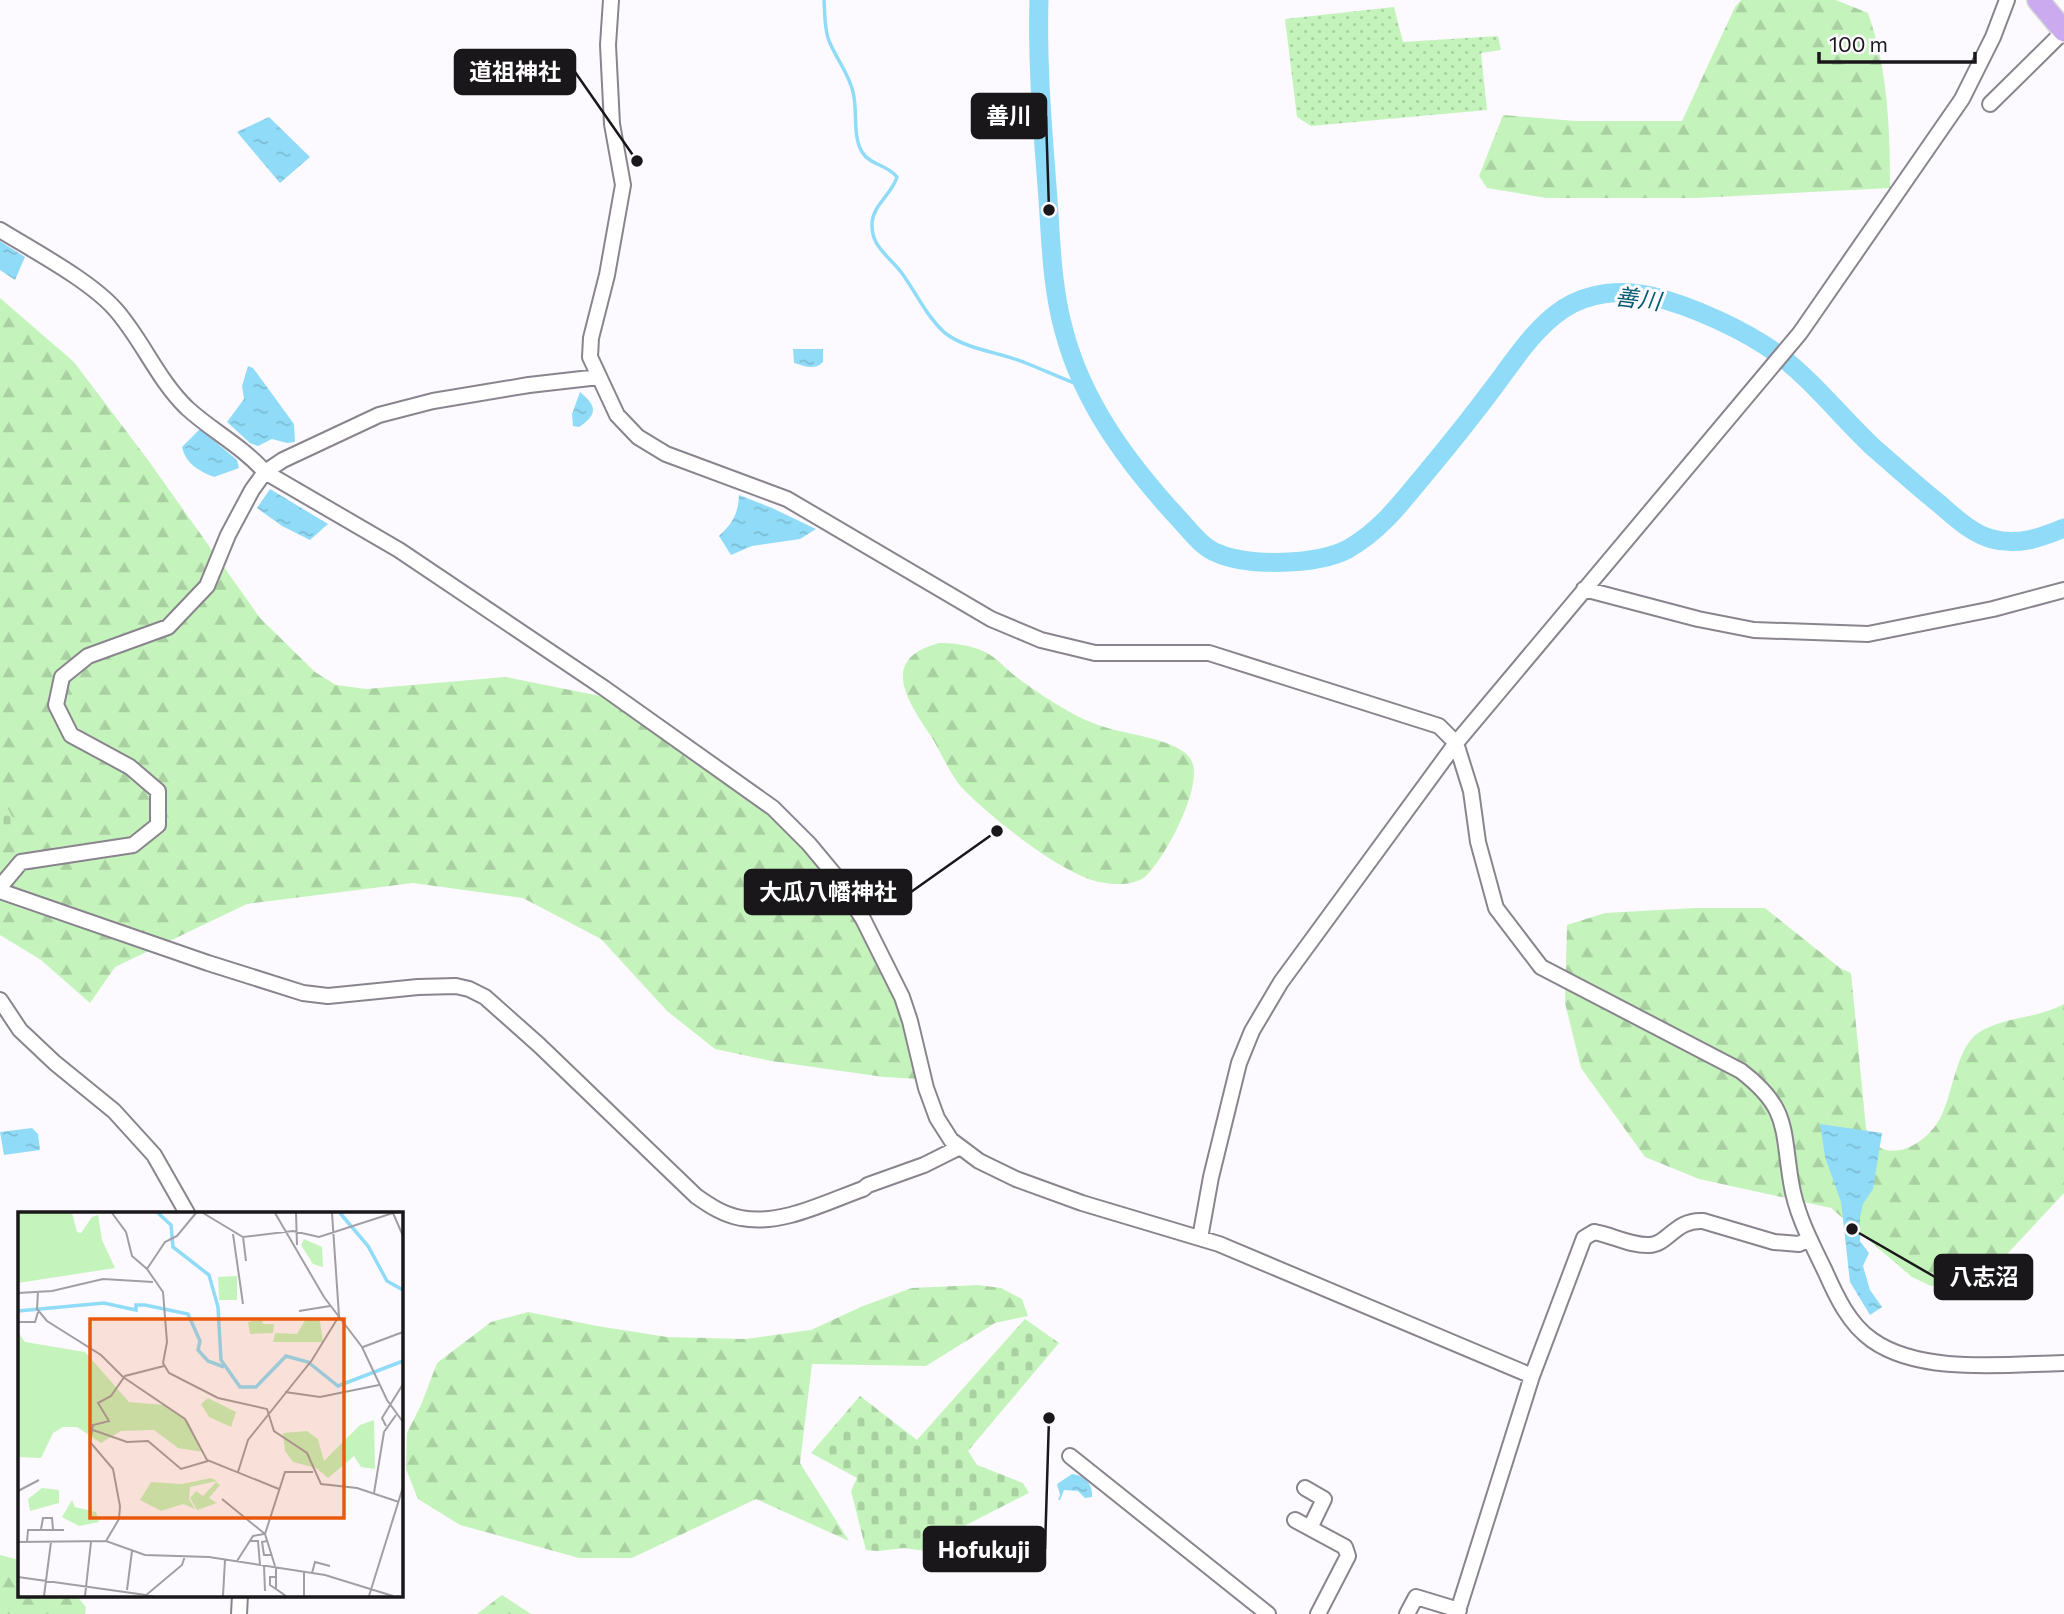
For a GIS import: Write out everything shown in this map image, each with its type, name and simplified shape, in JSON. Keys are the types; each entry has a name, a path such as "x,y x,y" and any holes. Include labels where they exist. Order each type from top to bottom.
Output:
{"highway":[{"path":"2038,0 2064,31"}],"street":[{"path":"611,0 608,45 612,124 624,185 607,275 591,338 590,357 617,415 638,437 666,454 788,499 991,619 1041,640 1095,653 1209,653 1439,726 1455,743 1472,791 1478,842 1496,908 1541,967 1741,1071 1763,1088 1778,1109 1798,1212 1838,1298 1852,1321 1871,1340 1893,1352 1918,1360 1955,1363 2064,1363"},
{"path":"1200,1238 1211,1177 1236,1076 1252,1031 1280,982 1455,743 1800,333 1962,99 1993,37 2007,0"},
{"path":"1990,104 2064,31"},
{"path":"0,230 49,260 111,304 171,391 212,429 249,455 265,472 398,550 604,688 773,808 834,874 863,919 902,997 926,1088 937,1118 946,1134 960,1147 979,1161 1016,1179 1082,1203 1219,1244 1532,1376"},
{"path":"600,377 529,385 433,401 379,415 283,460 265,472 228,535 207,586 168,627 88,656 62,677 56,705 71,735 130,767 158,791 158,825 133,845 21,862 0,889 208,963 303,993 328,996 418,987 456,986 469,989 485,997 539,1045 696,1196 716,1210 741,1219 788,1216 863,1189 960,1147"},
{"path":"1584,589 1754,630 1868,634 1993,609 2064,590"},
{"path":"0,1000 20,1030 55,1063 114,1111 153,1155 186,1212"},
{"path":"1408,1614 1416,1597 1458,1612 1532,1376 1579,1250 1588,1234 1601,1233 1648,1245 1657,1243 1685,1222 1693,1220 1774,1241 1799,1244 1809,1239"},
{"path":"1070,1456 1268,1614"},
{"path":"1304,1488 1324,1499 1310,1528"},
{"path":"1295,1520 1345,1547 1348,1556 1318,1614"},
{"path":"239,1614 240,1596"}],"green space":[{"path":"1741,0 1836,0 1868,13 1884,77 1890,188 1697,198 1546,198 1487,188 1479,176 1503,115 1576,121 1682,121 1735,7"},
{"path":"1394,7 1403,42 1498,36 1501,50 1481,53 1487,110 1311,126 1297,117 1285,19"},
{"path":"0,298 74,362 148,460 260,618 315,672 336,685 366,689 505,677 605,697 797,829 870,918 907,1003 921,1079 884,1077 771,1061 715,1049 667,1011 601,939 523,898 413,883 247,904 115,967 90,1003 41,960 0,935"},
{"path":"939,643 962,645 985,652 1037,692 1077,716 1107,728 1165,742 1190,758 1194,769 1189,801 1173,837 1146,876 1132,883 1115,884 1089,879 1071,871 1031,846 960,786 916,713 904,685 903,672 908,660 919,651"},
{"path":"0,792 17,827 0,835"},
{"path":"1695,908 1765,908 1840,968 1851,973 1866,1128 1875,1144 1886,1150 1894,1151 1912,1146 1934,1127 1944,1110 1964,1050 1978,1033 1999,1023 2064,1004 2064,1193 1995,1267 1961,1286 1931,1286 1912,1277 1831,1208 1699,1179 1645,1157 1581,1068 1565,1003 1567,925 1605,913"},
{"path":"978,1285 1001,1288 1022,1299 1028,1316 995,1323 926,1366 812,1364 800,1463 849,1541 756,1499 632,1558 579,1558 460,1525 418,1499 406,1469 407,1433 437,1363 491,1322 528,1312 667,1337 746,1339 811,1330 863,1306 912,1288"},
{"path":"1025,1319 1059,1343 968,1451 977,1465 1023,1483 1029,1493 964,1526 940,1546 925,1551 904,1548 866,1550 851,1491 857,1478 811,1453 860,1396 917,1440"},
{"path":"0,1555 18,1560 18,1596 77,1596 86,1607 85,1614 0,1614"},
{"path":"502,1595 531,1614 477,1614"}],"water":[{"path":"269,117 310,157 280,183 237,132"},
{"path":"0,241 25,257 15,280 0,270"},
{"path":"793,349 823,349 823,362 813,367 794,363"},
{"path":"248,366 253,368 294,424 295,442 272,439 258,446 250,443 227,422 244,399 242,386"},
{"path":"580,392 590,402 593,410 590,418 579,427 573,426 572,414"},
{"path":"200,429 237,460 239,468 214,477 190,462 182,447"},
{"path":"270,489 328,524 310,540 282,526 257,508"},
{"path":"739,495 816,529 800,539 752,546 731,555 719,536 734,518"},
{"path":"1820,1124 1882,1133 1873,1189 1863,1204 1860,1217 1860,1241 1869,1253 1863,1266 1870,1290 1882,1307 1870,1315 1850,1282 1841,1202 1825,1157"},
{"path":"32,1128 38,1134 40,1150 4,1155 0,1132"},
{"path":"1072,1474 1087,1481 1092,1497 1085,1498 1078,1491 1064,1490 1058,1500 1060,1495 1057,1484"}],"waterway":[{"path":"824,0 828,38 853,92 859,145 865,156 897,177 873,217 872,231 877,245 901,272 927,312 945,333 973,347 1016,359 1085,387"},
{"name":"善川","path":"1039,0 1041,100 1053,265 1060,315 1072,358 1096,409 1126,456 1193,534 1217,553 1247,561 1302,561 1335,554 1360,542 1408,495 1544,324 1573,303 1606,293 1651,296 1684,306 1734,328 1779,355 1874,448 1977,533 2011,542 2038,538 2064,528"}],"place":[{"name":"道祖神社","path":"637,161"},
{"name":"善川","path":"1049,210"},
{"name":"大瓜八幡神社","path":"997,831"},
{"name":"八志沼","path":"1852,1229"},
{"name":"Hofukuji","path":"1049,1418"}]}
